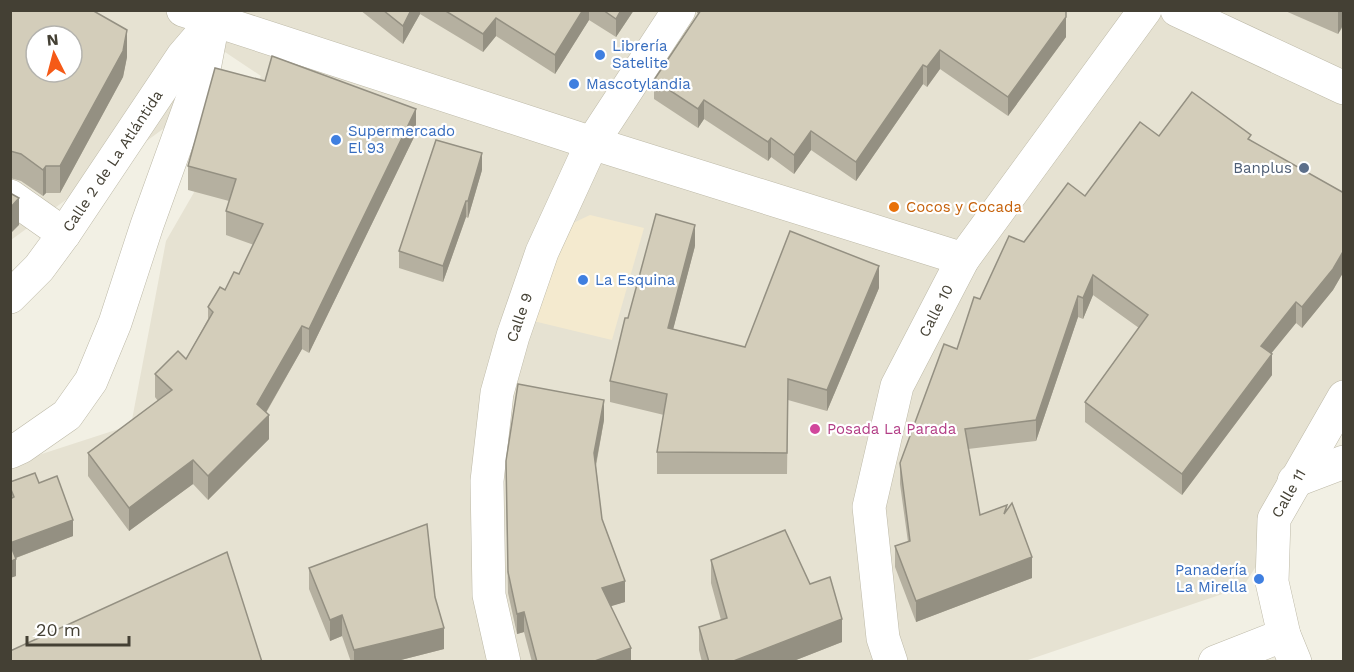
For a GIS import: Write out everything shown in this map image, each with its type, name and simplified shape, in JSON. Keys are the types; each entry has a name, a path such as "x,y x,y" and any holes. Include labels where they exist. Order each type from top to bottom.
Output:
{"street":[{"name":"Calle 9","path":"504,662 489,595 487,481 497,393 513,336 542,252 592,143 679,10"},
{"name":"Calle 10","path":"891,662 883,638 869,507 897,386 963,259 1145,10"},
{"path":"1177,10 1344,88"},
{"path":"10,452 67,415 91,381 115,323 147,225 206,64 206,14 592,143 963,259"},
{"name":"Calle 2 de La Atlántida","path":"10,297 39,268 63,234 183,56 206,14"},
{"path":"10,196 63,234"},
{"name":"Calle 11","path":"1289,648 1272,582 1274,519 1344,397"},
{"path":"1294,481 1344,462"},
{"path":"1215,662 1289,648"}],"shaded area":[{"path":"11,11 1343,11 1343,428 1243,587 1022,662 140,661 124,615 11,649 11,464 131,425 166,241 261,76 222,50 215,91 11,240"},
{"name":"La Esquina","path":"590,215 644,228 612,340 525,319 571,224"}],"building":[{"path":"10,10 92,10 127,30 123,51 60,166 46,166 43,170 21,154 10,151"},
{"path":"383,10 411,10 403,26"},
{"path":"444,10 583,10 555,55 496,18 483,34"},
{"path":"603,10 621,10 616,19"},
{"path":"701,10 1066,10 1066,17 1008,97 940,50 927,67 923,65 856,162 811,131 794,155 771,138 768,142 704,100 698,109 654,80"},
{"path":"272,56 416,109 309,329 302,326 257,404 269,415 208,476 193,460 129,508 88,453 172,390 155,374 178,351 186,359 213,312 208,307 220,287 225,290 234,272 239,274 263,224 226,211 236,179 188,166 215,68 265,81"},
{"path":"1192,92 1251,135 1248,139 1344,193 1344,250 1333,269 1302,307 1296,302 1261,346 1272,354 1182,474 1085,402 1148,315 1093,275 1083,298 1078,296 1036,420 965,429 980,515 1007,505 1004,514 1012,503 1032,557 916,601 895,546 910,541 900,463 944,344 957,349 974,297 980,299 1009,236 1024,242 1068,183 1085,196 1140,122 1159,136"},
{"path":"436,140 482,153 468,201 466,201 443,266 399,251"},
{"path":"10,193 19,198 10,208"},
{"path":"656,214 695,225 668,328 745,347 790,231 879,266 827,390 788,379 787,453 657,452 667,394 610,381 625,318 628,318"},
{"path":"518,384 604,400 594,453 602,519 625,581 602,588 631,648 592,662 537,662 524,612 517,614 508,572 506,461"},
{"path":"35,473 39,483 57,476 73,520 10,543 10,499 14,497 10,482"},
{"path":"427,524 435,597 444,628 354,650 342,615 330,620 309,568"},
{"path":"785,530 810,584 830,577 842,619 731,662 709,662 699,627 727,618 711,560"},
{"path":"10,544 16,559 10,562"},
{"path":"227,552 262,662 10,662 10,651"}],"place":[{"name":"Librería Satelite","path":"600,55"},
{"name":"Mascotylandia","path":"574,84"},
{"name":"Supermercado El 93","path":"336,140"},
{"name":"Banplus","path":"1304,168"},
{"name":"Cocos y Cocada","path":"894,207"},
{"name":"La Esquina","path":"583,280"},
{"name":"Posada La Parada","path":"815,429"},
{"name":"Panadería La Mirella","path":"1259,579"}]}
